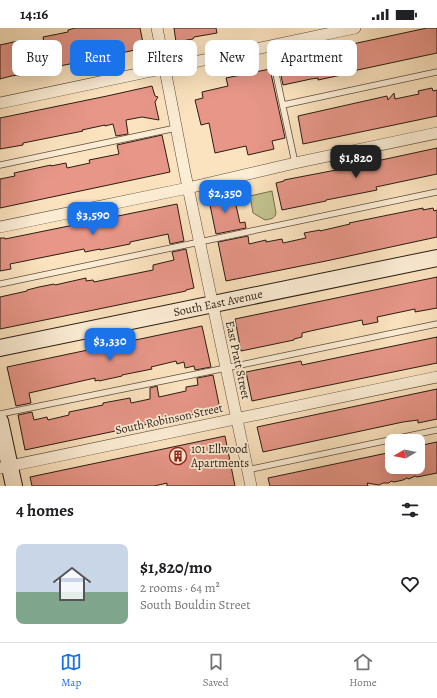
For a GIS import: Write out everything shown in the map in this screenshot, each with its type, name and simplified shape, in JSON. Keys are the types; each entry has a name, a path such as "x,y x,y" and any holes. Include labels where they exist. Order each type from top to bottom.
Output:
{"street":[{"name":"East Pratt Street","path":"157,28 159,40"},
{"path":"298,40 355,28"},
{"path":"197,61 267,47"},
{"path":"0,103 133,75"},
{"name":"East Pratt Street","path":"166,76 199,242 251,486"},
{"path":"0,227 188,188 437,132"},
{"name":"South East Avenue","path":"0,348 437,258"},
{"name":"South Robinson Street","path":"5,467 437,376"},
{"path":"0,421 5,467 14,486"}],"lane":[{"path":"283,105 437,72"},
{"path":"277,76 295,163"},
{"path":"0,165 176,128"},
{"path":"0,284 437,192"},
{"path":"0,414 437,324"},
{"path":"248,470 437,430"}],"green space":[{"path":"272,191 276,213 273,218 265,220 253,213 250,196"}],"building":[{"path":"75,28 140,28 142,40 133,40 133,50 125,52 125,40 70,40 70,64 62,65 62,40 44,40 43,37 68,32 68,30"},
{"path":"174,28 216,28 217,33 194,37 193,39 187,40 176,40"},
{"path":"427,28 437,28 437,53 357,70 357,43"},
{"path":"12,42 12,76 0,79 0,45"},
{"path":"267,70 267,76 272,76 285,138 272,141 274,149 248,155 246,146 215,153 209,123 201,125 195,100 203,98 202,92 228,86 226,78 236,76 259,76 259,71"},
{"path":"281,76 337,76 318,80 318,78 311,79 283,85"},
{"path":"152,86 155,96 158,97 155,102 159,120 142,117 126,120 128,134 116,136 113,124 0,149 0,118"},
{"path":"432,88 433,91 437,90 437,116 303,144 298,116 387,96 388,100 394,93 395,99 419,94 418,91"},
{"path":"162,135 170,172 0,208 0,179 15,176 14,173 51,165 66,163 67,168 90,163 89,160 119,154 117,145"},
{"path":"437,148 437,174 376,187 377,190 282,210 276,183 284,180 357,166"},
{"path":"233,192 240,223 245,222 246,228 216,234 210,205 210,197"},
{"path":"177,204 184,241 170,244 168,234 100,250 85,252 84,249 10,264 11,269 0,271 0,238 5,239"},
{"path":"423,208 423,210 433,208 434,211 437,210 437,237 226,281 218,242 248,236 249,244 266,240 266,242 282,239 283,243 306,238 304,233 320,231 350,224 349,223"},
{"path":"186,249 194,288 186,291 0,329 0,297 39,287 86,278 86,281 93,280 94,282 153,270 153,265 174,260 172,252"},
{"path":"437,277 437,308 415,312 415,309 377,317 378,322 363,325 362,320 315,330 302,333 302,337 294,340 241,351 235,319"},
{"path":"202,326 211,367 195,370 194,366 185,368 184,362 177,364 176,361 151,367 152,369 122,376 99,381 95,381 95,378 29,393 31,403 16,406 7,367"},
{"path":"437,337 437,363 252,401 246,372 301,361 302,365"},
{"path":"213,375 220,409 25,450 18,415 32,412 34,420 47,417 48,420 69,415 69,412 103,405 103,403 130,398 131,403 150,399 150,388 157,386 159,397 186,391 186,387 198,385 197,378"},
{"path":"437,389 437,419 418,423 418,420 403,422 263,452 257,427"},
{"name":"101 Ellwood Apartments","path":"225,436 235,486 167,486 167,483 154,486 32,486 30,477"},
{"path":"437,442 437,473 417,477 415,476 409,479 407,478 394,482 391,481 389,483 379,485 367,483 368,486 270,486 268,478 385,453 385,474 425,474 425,445"}],"place":[{"name":"101 Ellwood Apartments","path":"178,456"}]}
